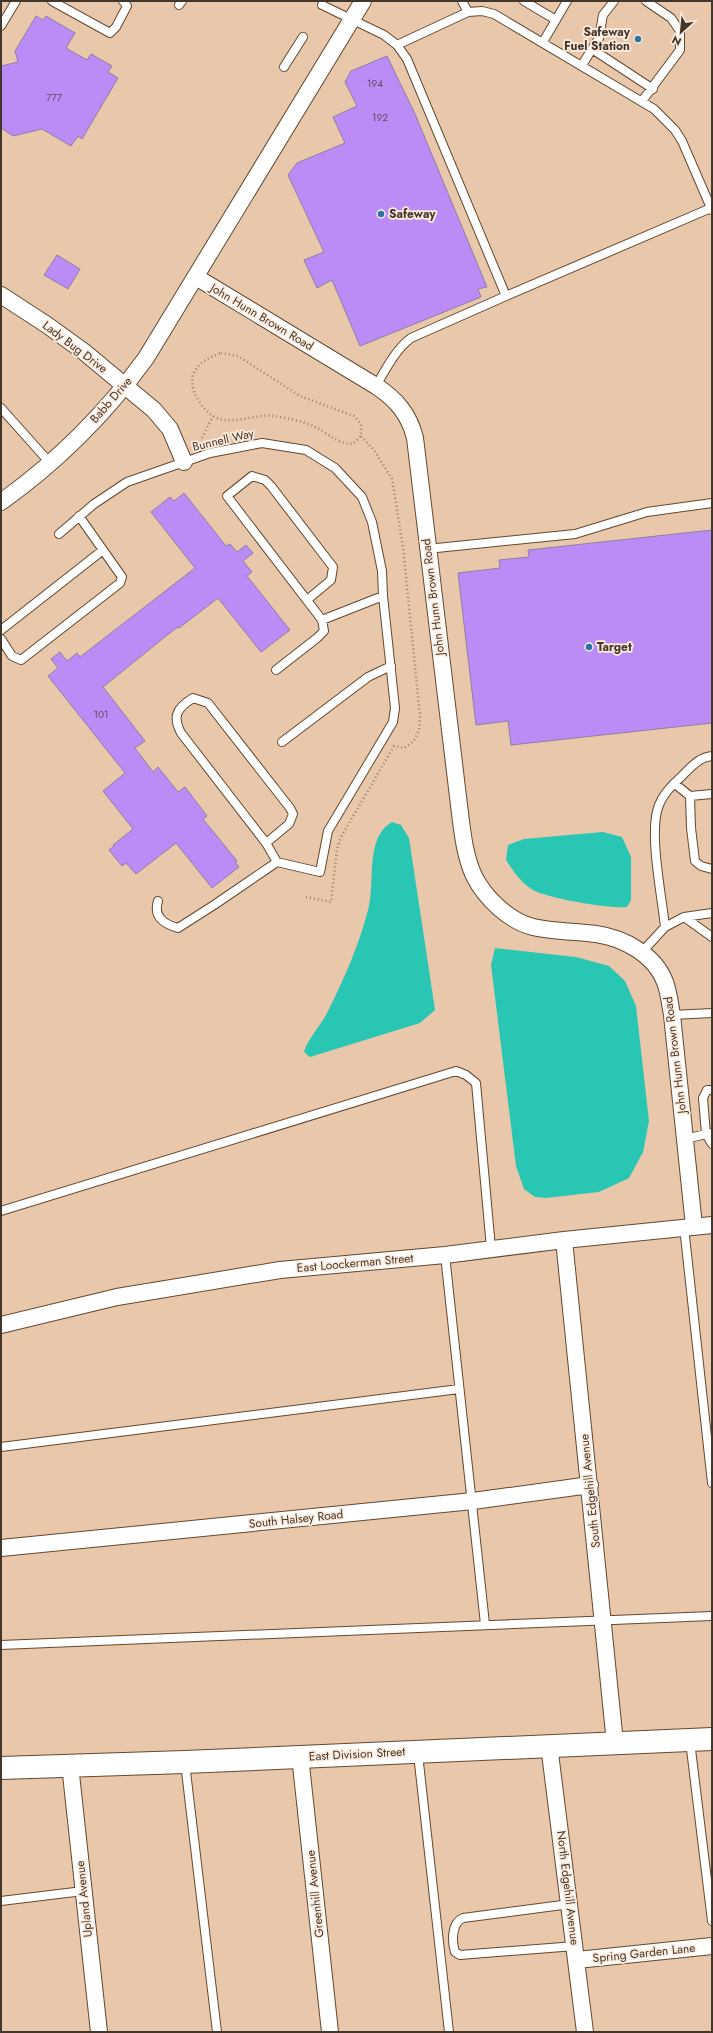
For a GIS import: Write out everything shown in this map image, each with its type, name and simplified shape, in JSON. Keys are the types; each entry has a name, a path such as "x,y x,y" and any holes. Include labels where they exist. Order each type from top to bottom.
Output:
{"main road":[{"name":"East Division Street","path":"1,1768 185,1762 712,1739"}],"street":[{"path":"196,277 363,1"},
{"name":"Babb Drive","path":"1,502 50,463 110,404 146,358 196,277"},
{"name":"John Hunn Brown Road","path":"196,277 390,395 400,406 412,426 415,438 427,549 463,838 475,877 498,906 514,918 531,926 612,937 626,942 642,952 665,981 672,1015 685,1139 689,1227"},
{"name":"Lady Bug Drive","path":"1,295 47,325 126,385 154,410 170,429 184,462"},
{"name":"East Loockerman Street","path":"1,1325 117,1297 280,1270 445,1255 491,1248 712,1225"},
{"name":"South Edgehill Avenue","path":"564,1240 615,1743"},
{"name":"South Halsey Road","path":"1,1548 473,1501 590,1485"},
{"name":"North Edgehill Avenue","path":"550,1745 585,2032"},
{"name":"Greenhill Avenue","path":"300,1756 330,2032"},
{"name":"Upland Avenue","path":"70,1766 99,2032"},
{"name":"Spring Garden Lane","path":"576,1953 712,1946"}],"lane":[{"path":"1,26 16,1"},
{"path":"52,1 110,33 116,27 127,6 123,1"},
{"path":"462,1 468,12"},
{"path":"524,1 556,20"},
{"path":"543,42 567,1"},
{"path":"582,65 599,38 603,15 614,1"},
{"path":"642,101 653,89 680,50 680,31 671,18 646,1"},
{"path":"322,5 384,35 397,45 406,59 416,79 506,296"},
{"path":"376,386 397,353 411,338 712,209 699,177 676,130 654,109 494,14 482,11 468,12 397,45"},
{"path":"284,67 303,37"},
{"path":"592,49 653,89"},
{"path":"1,408 50,463"},
{"name":"Bunnell Way","path":"58,534 94,504 127,482 210,453 262,443 306,450 335,468 362,497 372,522 382,571 383,596 395,708 392,722 328,831 320,872 277,862"},
{"path":"276,670 324,631 322,620 227,496 252,476 265,480 271,486 332,568 331,580 307,600"},
{"path":"427,549 575,534 647,512 712,503"},
{"path":"1,639 12,656 21,660 120,583 122,577 80,516"},
{"path":"1,630 103,550"},
{"path":"322,620 383,596"},
{"path":"282,742 368,677 391,666"},
{"path":"158,901 156,909 160,920 168,925 178,928 277,862 266,843 181,733 176,723 177,713 184,704 193,698 208,703 290,808 293,814 289,824 266,843"},
{"path":"664,927 654,831 660,803 675,784 698,760 706,756 712,756"},
{"path":"675,784 690,796 712,794"},
{"path":"690,796 694,857 697,863 712,869"},
{"path":"642,952 664,927 684,917 712,913"},
{"path":"684,917 712,937"},
{"path":"672,1015 712,1013"},
{"path":"1,1211 456,1071 466,1075 476,1083 491,1248"},
{"path":"712,1090 707,1090 703,1098 712,1144"},
{"path":"685,1139 709,1133"},
{"path":"689,1227 712,1483"},
{"path":"445,1255 459,1389 473,1501 485,1624"},
{"path":"1,1447 459,1389"},
{"path":"1,1645 485,1624 712,1616"},
{"path":"690,1740 712,1921"},
{"path":"418,1751 449,2032"},
{"path":"185,1762 217,2032"},
{"path":"1,1901 83,1891"},
{"path":"570,1904 462,1918 458,1920 455,1926 453,1947 455,1952 460,1954 576,1953"}],"path":[{"path":"221,353 242,359 271,379 300,396 354,416 361,424 361,436 353,444 342,443 315,427 272,416 234,420 222,419 213,416 193,392 192,380 196,368 206,358 221,353"},
{"path":"202,438 213,416"}],"water":[{"path":"392,822 401,825 409,838 435,1010 420,1023 310,1057 304,1052 306,1047 334,998 352,960 361,933 371,895 374,848 384,829"},
{"path":"603,832 622,837 631,857 631,900 627,907 581,903 535,891 522,882 506,860 508,845 524,839"},
{"path":"495,948 576,957 609,966 625,981 636,1006 649,1121 643,1152 629,1178 599,1192 546,1198 535,1197 524,1189 516,1166 491,965"}],"building":[{"path":"36,16 43,20 46,16 75,33 66,48 87,60 91,54 112,66 108,72 118,78 82,139 78,136 71,146 42,129 13,136 1,128 1,66 18,62 15,51"},
{"name":"Safeway","path":"387,56 415,114 487,287 478,289 481,297 360,346 332,280 317,288 304,260 324,252 288,175 297,163 345,143 333,117 357,106 345,82 351,71"},
{"path":"57,255 80,269 68,289 44,275"},
{"path":"184,493 226,546 230,544 237,552 246,545 253,553 243,561 252,572 247,576 290,630 261,652 218,598 179,628 178,627 166,636 103,687 145,741 135,748 153,772 158,767 178,792 185,787 207,816 203,819 237,861 235,862 239,867 212,888 176,843 136,874 126,863 122,866 109,850 133,829 103,791 125,773 48,676 58,668 51,659 60,652 67,661 77,653 80,657 195,568 151,512 170,497 174,501"},
{"name":"Target","path":"712,530 712,723 511,745 508,721 476,725 458,573 500,568 499,560 529,557 528,550"}],"place":[{"name":"Safeway Fuel Station","path":"638,39"},
{"name":"Safeway","path":"381,214"},
{"name":"Target","path":"589,647"}]}
